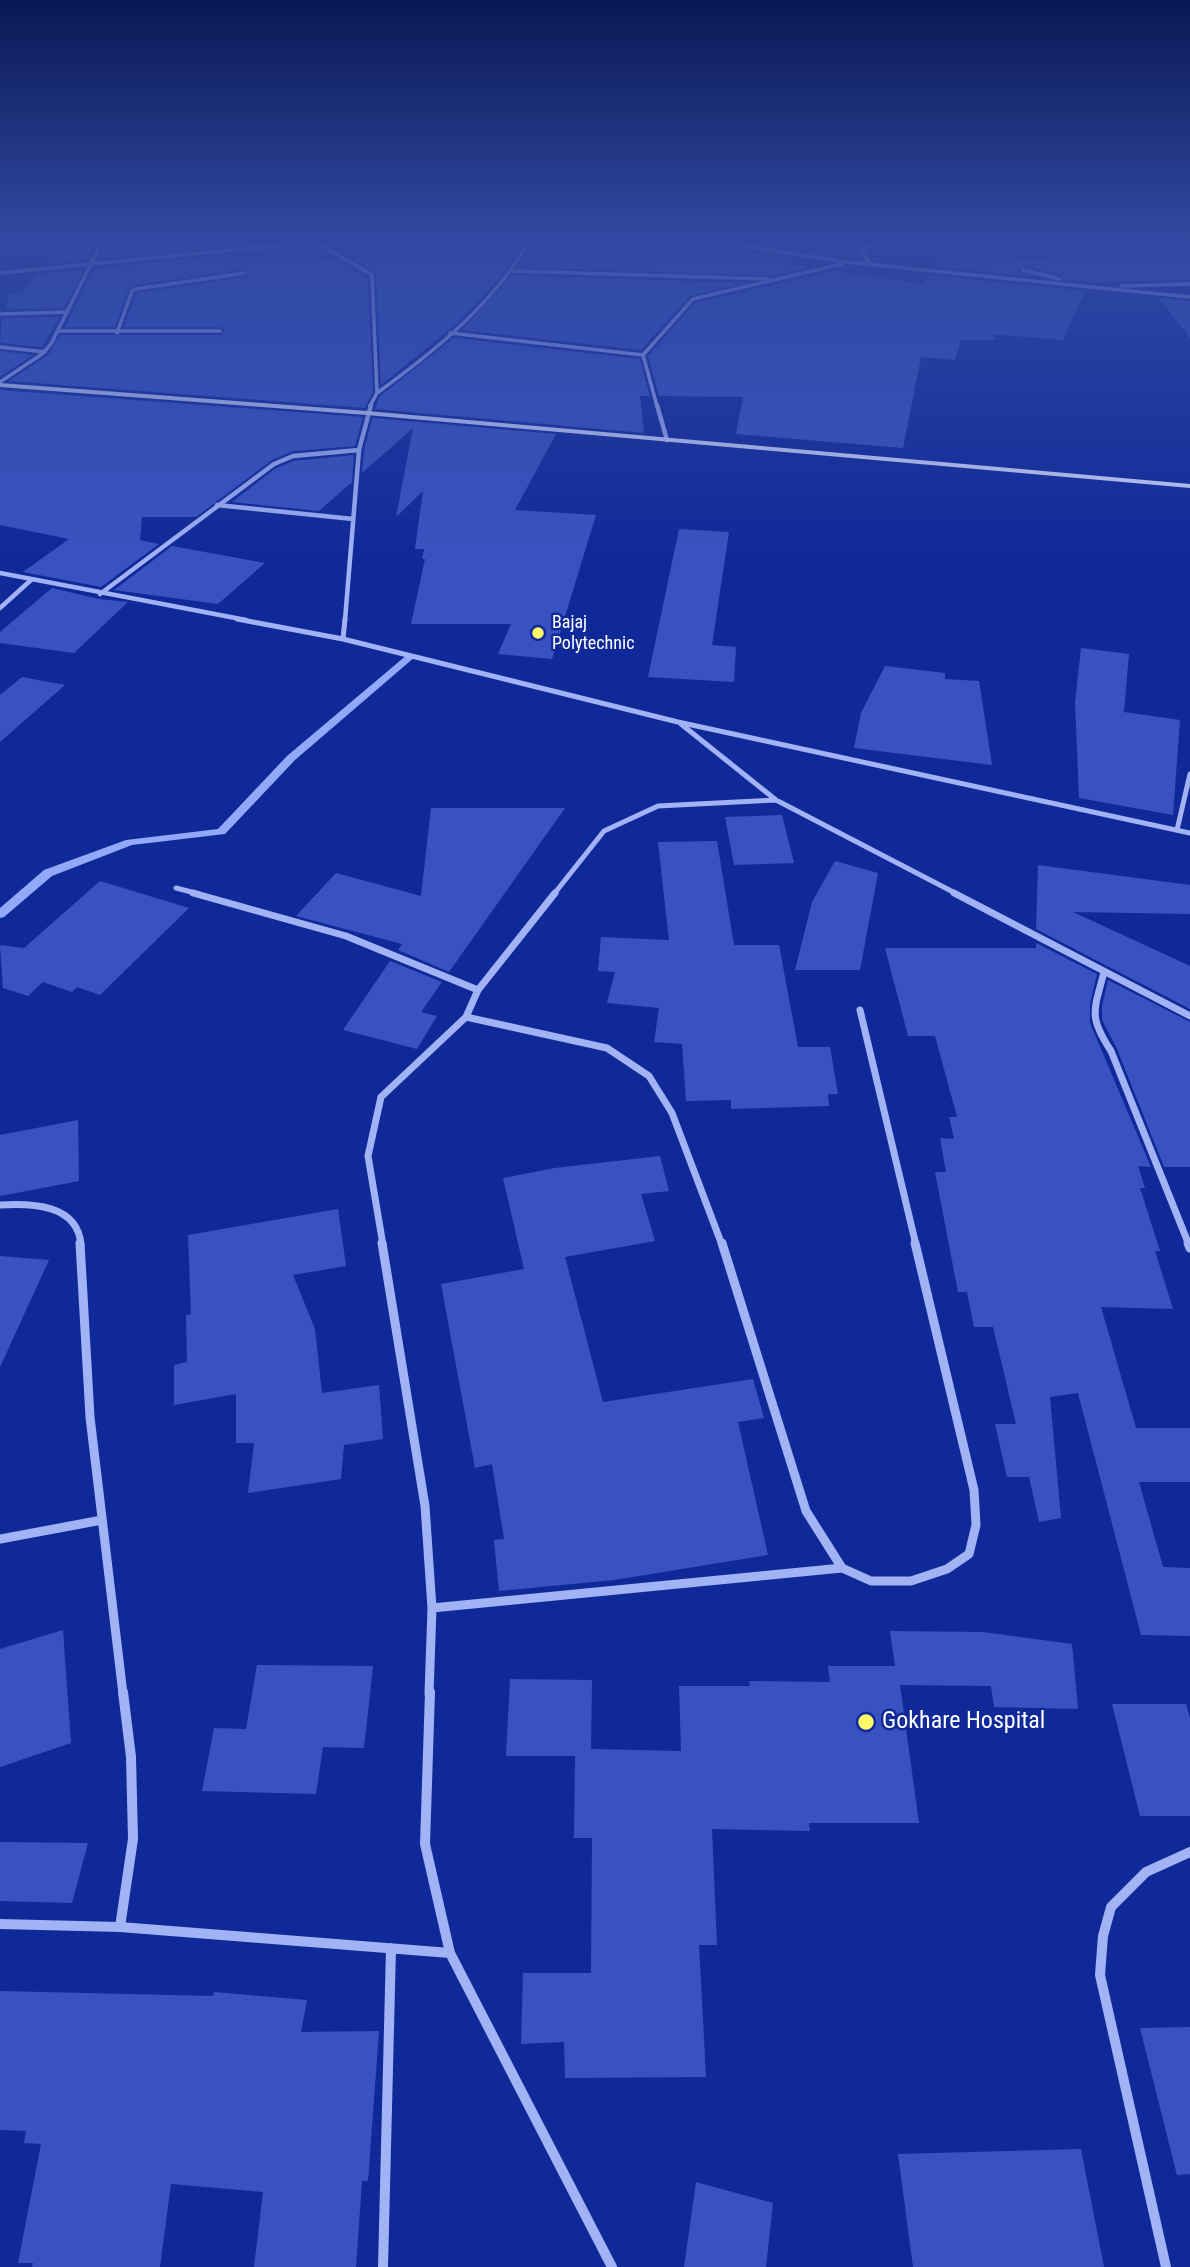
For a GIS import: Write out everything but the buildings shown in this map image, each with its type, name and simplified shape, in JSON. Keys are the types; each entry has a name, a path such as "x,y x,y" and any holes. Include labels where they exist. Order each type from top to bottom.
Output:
{"main road":[{"path":"0,384 367,413 1190,485"}],"street":[{"path":"0,384 45,352 51,344"},
{"path":"375,344 377,393"},
{"path":"343,639 359,450 367,413 377,393 437,344"},
{"path":"545,344 643,355"},
{"path":"643,355 653,344"},
{"path":"0,347 45,352"},
{"path":"643,355 667,440"},
{"path":"100,594 216,505 284,459 359,450"},
{"path":"216,505 353,519"},
{"path":"0,573 343,639 678,722 1190,833"},
{"path":"0,608 31,580"},
{"path":"678,722 776,800 1190,1016"},
{"path":"1177,830 1190,774"},
{"path":"612,2267 450,1953 425,1844 432,1608 425,1507 368,1156 381,1097 466,1017 478,990 604,831 657,806 776,800"},
{"path":"176,888 346,936 478,990"},
{"path":"1104,972 1096,1008 1096,1028 1111,1051 1190,1248"},
{"path":"432,1608 842,1568 871,1581 911,1581 947,1570 969,1554 976,1525 974,1490 860,1010"},
{"path":"466,1017 607,1048 649,1076 658,1088 672,1113 721,1241 806,1511 842,1568"},
{"path":"0,1205 28,1203 48,1206 70,1217 80,1236 90,1417 131,1757 133,1839 120,1927"},
{"path":"0,1539 102,1520"},
{"path":"1166,2267 1100,1975 1103,1936 1111,1907 1146,1872 1190,1852"},
{"path":"0,1924 120,1927 450,1953"},
{"path":"383,2267 391,1948"}],"waterway":[{"path":"0,914 48,873 130,842 221,832 291,758 411,656"}],"place":[{"name":"Bajaj Polytechnic","path":"538,633"},
{"name":"Gokhare Hospital","path":"866,1722"}]}
